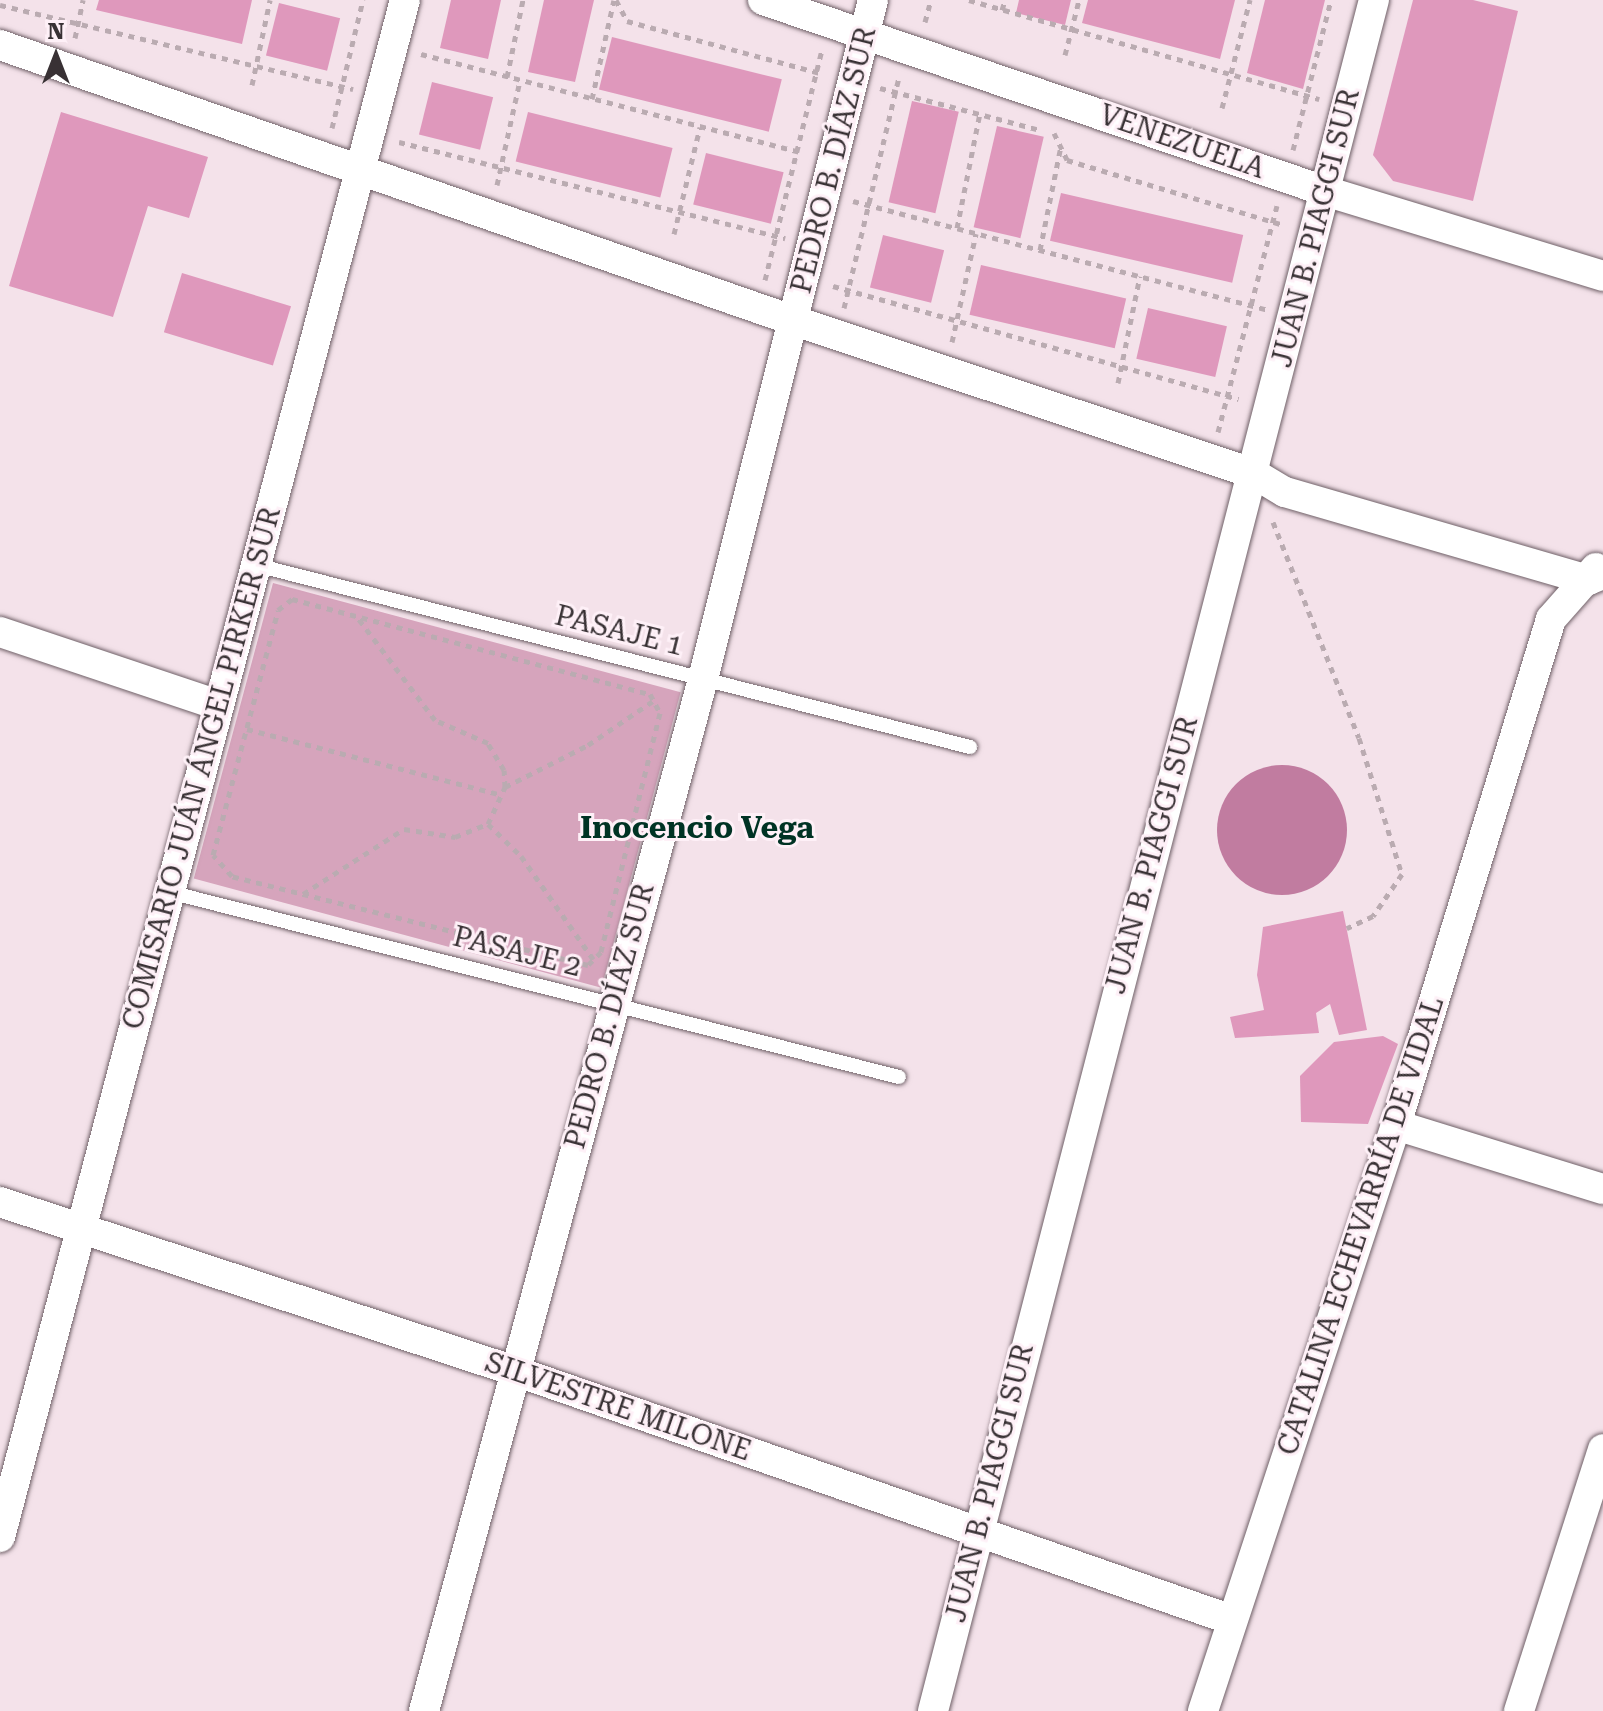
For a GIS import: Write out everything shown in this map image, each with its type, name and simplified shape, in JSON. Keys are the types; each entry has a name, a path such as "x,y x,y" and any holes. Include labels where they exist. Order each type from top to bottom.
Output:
{"street":[{"name":"COMISARIO JUÁN ÁNGEL PIRKER SUR","path":"0,1537 405,0"},
{"name":"VENEZUELA","path":"763,0 1285,178 1603,276"},
{"name":"PEDRO B. DÍAZ SUR","path":"424,1711 703,679 873,0"},
{"name":"JUAN B. PIAGGI SUR","path":"933,1711 977,1530 1374,0"},
{"path":"0,45 795,321 1253,473 1285,492 1598,571"},
{"name":"CATALINA ECHEVARRÍA DE VIDAL","path":"1203,1711 1396,1125 1551,619 1598,571"},
{"path":"0,632 218,705"},
{"path":"1396,1125 1603,1189"},
{"name":"SILVESTRE MILONE","path":"0,1202 515,1371 1232,1620"},
{"path":"1519,1711 1603,1449"}],"lane":[{"name":"PASAJE 1","path":"256,565 970,747"},
{"name":"PASAJE 2","path":"169,892 899,1077"}],"path":[{"path":"67,68 83,0"},
{"path":"252,85 270,0"},
{"path":"325,157 363,0"},
{"path":"507,77 523,0"},
{"path":"615,0 627,21 1057,134 1067,160 1314,234"},
{"path":"592,99 615,0"},
{"path":"969,0 1308,96"},
{"path":"1002,10 1005,0"},
{"path":"1065,55 1079,0"},
{"path":"1222,108 1250,0"},
{"path":"1212,459 1331,0"},
{"path":"0,5 380,96"},
{"path":"758,308 829,22"},
{"path":"393,47 833,161"},
{"path":"839,335 906,49"},
{"path":"957,228 988,76"},
{"path":"490,214 520,80"},
{"path":"674,234 700,127"},
{"path":"371,135 813,244"},
{"path":"1040,250 1061,145"},
{"path":"825,194 1293,316"},
{"path":"946,371 976,234"},
{"path":"1118,383 1140,276"},
{"path":"805,279 1270,408"},
{"path":"1253,473 1359,738 1402,874 1373,916 1347,928"},
{"path":"292,599 356,617 650,694 660,713 601,952 588,965 232,876 213,855 278,610 292,599"},
{"path":"303,894 404,829 455,837 488,824 505,787 504,770 488,743 435,720 356,617"},
{"path":"505,787 588,745 653,701"},
{"path":"247,729 502,795"},
{"path":"488,824 521,856 593,959"}],"shaded area":[{"path":"273,583 681,692 601,988 194,879"},
{"path":"1282,765 1307,770 1328,784 1342,805 1347,830 1342,855 1328,876 1307,890 1282,895 1257,890 1236,876 1222,855 1217,830 1222,805 1236,784 1257,770"}],"building":[{"path":"99,0 252,0 242,44 96,10"},
{"path":"451,0 501,0 488,59 440,48"},
{"path":"544,0 594,0 575,82 528,72"},
{"path":"1019,0 1071,0 1065,25 1016,13"},
{"path":"1088,0 1235,0 1220,59 1082,23"},
{"path":"1265,0 1325,0 1303,89 1247,73"},
{"path":"1413,0 1473,0 1518,11 1473,201 1393,181 1373,155"},
{"path":"279,3 340,18 327,71 266,55"},
{"path":"612,37 782,79 769,132 599,89"},
{"path":"432,82 493,97 480,150 419,134"},
{"path":"912,101 959,112 935,213 889,202"},
{"path":"61,112 208,157 189,218 148,206 113,317 9,286"},
{"path":"528,112 673,148 660,198 516,161"},
{"path":"997,126 1044,137 1020,238 974,227"},
{"path":"706,153 784,172 771,224 693,204"},
{"path":"1061,193 1243,235 1232,283 1050,241"},
{"path":"883,235 944,250 931,303 870,287"},
{"path":"981,265 1126,299 1115,348 970,315"},
{"path":"182,273 291,306 273,366 164,332"},
{"path":"1148,308 1227,326 1215,377 1136,359"},
{"path":"1343,911 1367,1030 1339,1035 1330,1004 1316,1013 1319,1033 1235,1038 1230,1017 1264,1010 1257,975 1263,927"},
{"path":"1383,1036 1398,1044 1368,1124 1301,1122 1300,1076 1334,1042"}],"district":[{"name":"Inocencio Vega","path":"697,828"}]}
